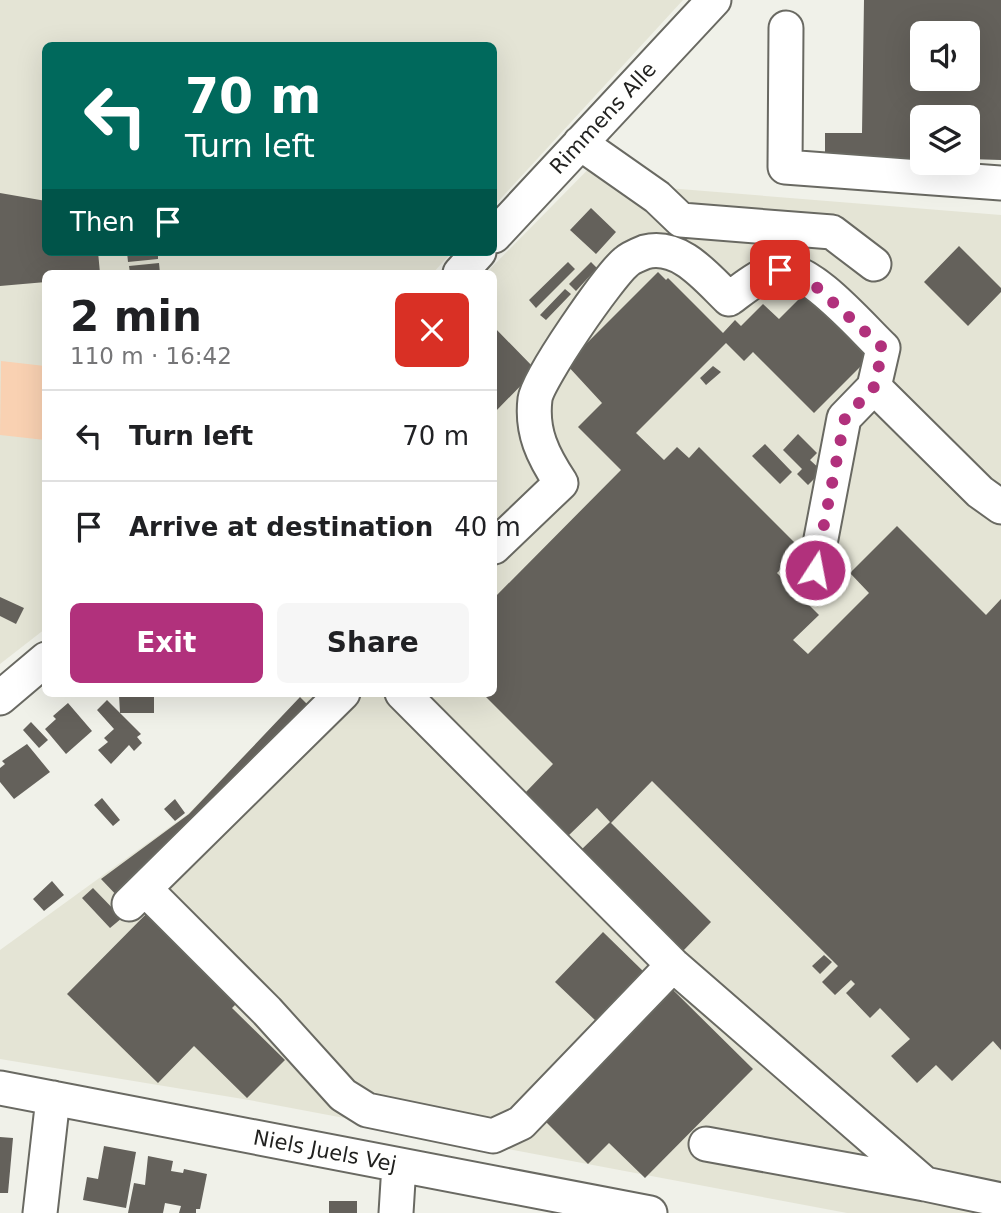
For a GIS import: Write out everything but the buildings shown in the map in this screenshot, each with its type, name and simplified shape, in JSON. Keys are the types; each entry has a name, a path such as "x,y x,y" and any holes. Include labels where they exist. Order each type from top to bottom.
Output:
{"street":[{"name":"Rimmens Alle","path":"497,233 713,0"},
{"path":"786,28 785,167 1001,183"},
{"path":"580,143 657,197 681,220 832,232 874,264"},
{"path":"657,197 665,254"},
{"path":"497,544 561,483 541,454 534,425 536,397 547,367 625,262 646,252 687,259 729,299 757,280 780,270 801,273 883,348 874,387 845,418 815,570"},
{"path":"463,270 475,256"},
{"path":"874,387 980,492 1001,507"},
{"path":"2,692 42,662"},
{"path":"339,697 137,897 276,1020 343,1095 367,1110 493,1136 521,1124 673,965"},
{"path":"406,697 673,965 925,1184"},
{"name":"Niels Juels Vej","path":"0,1088 650,1213"},
{"path":"40,1213 54,1098"},
{"path":"706,1144 1001,1200"},
{"path":"396,1213 399,1165"}],"shaded area":[{"path":"0,0 683,0 497,203 497,42 42,42 42,256 448,256 436,270 42,270 42,631 0,664"},
{"path":"612,145 667,188 1001,215 1001,1213 847,1213 249,1100 0,1059 0,950 189,813 301,697 497,697 497,270 489,270"},
{"path":"1,361 42,366 42,440 0,435"}],"route":[{"path":"780,270 801,273 883,348 874,387 845,418 815,570"}]}
